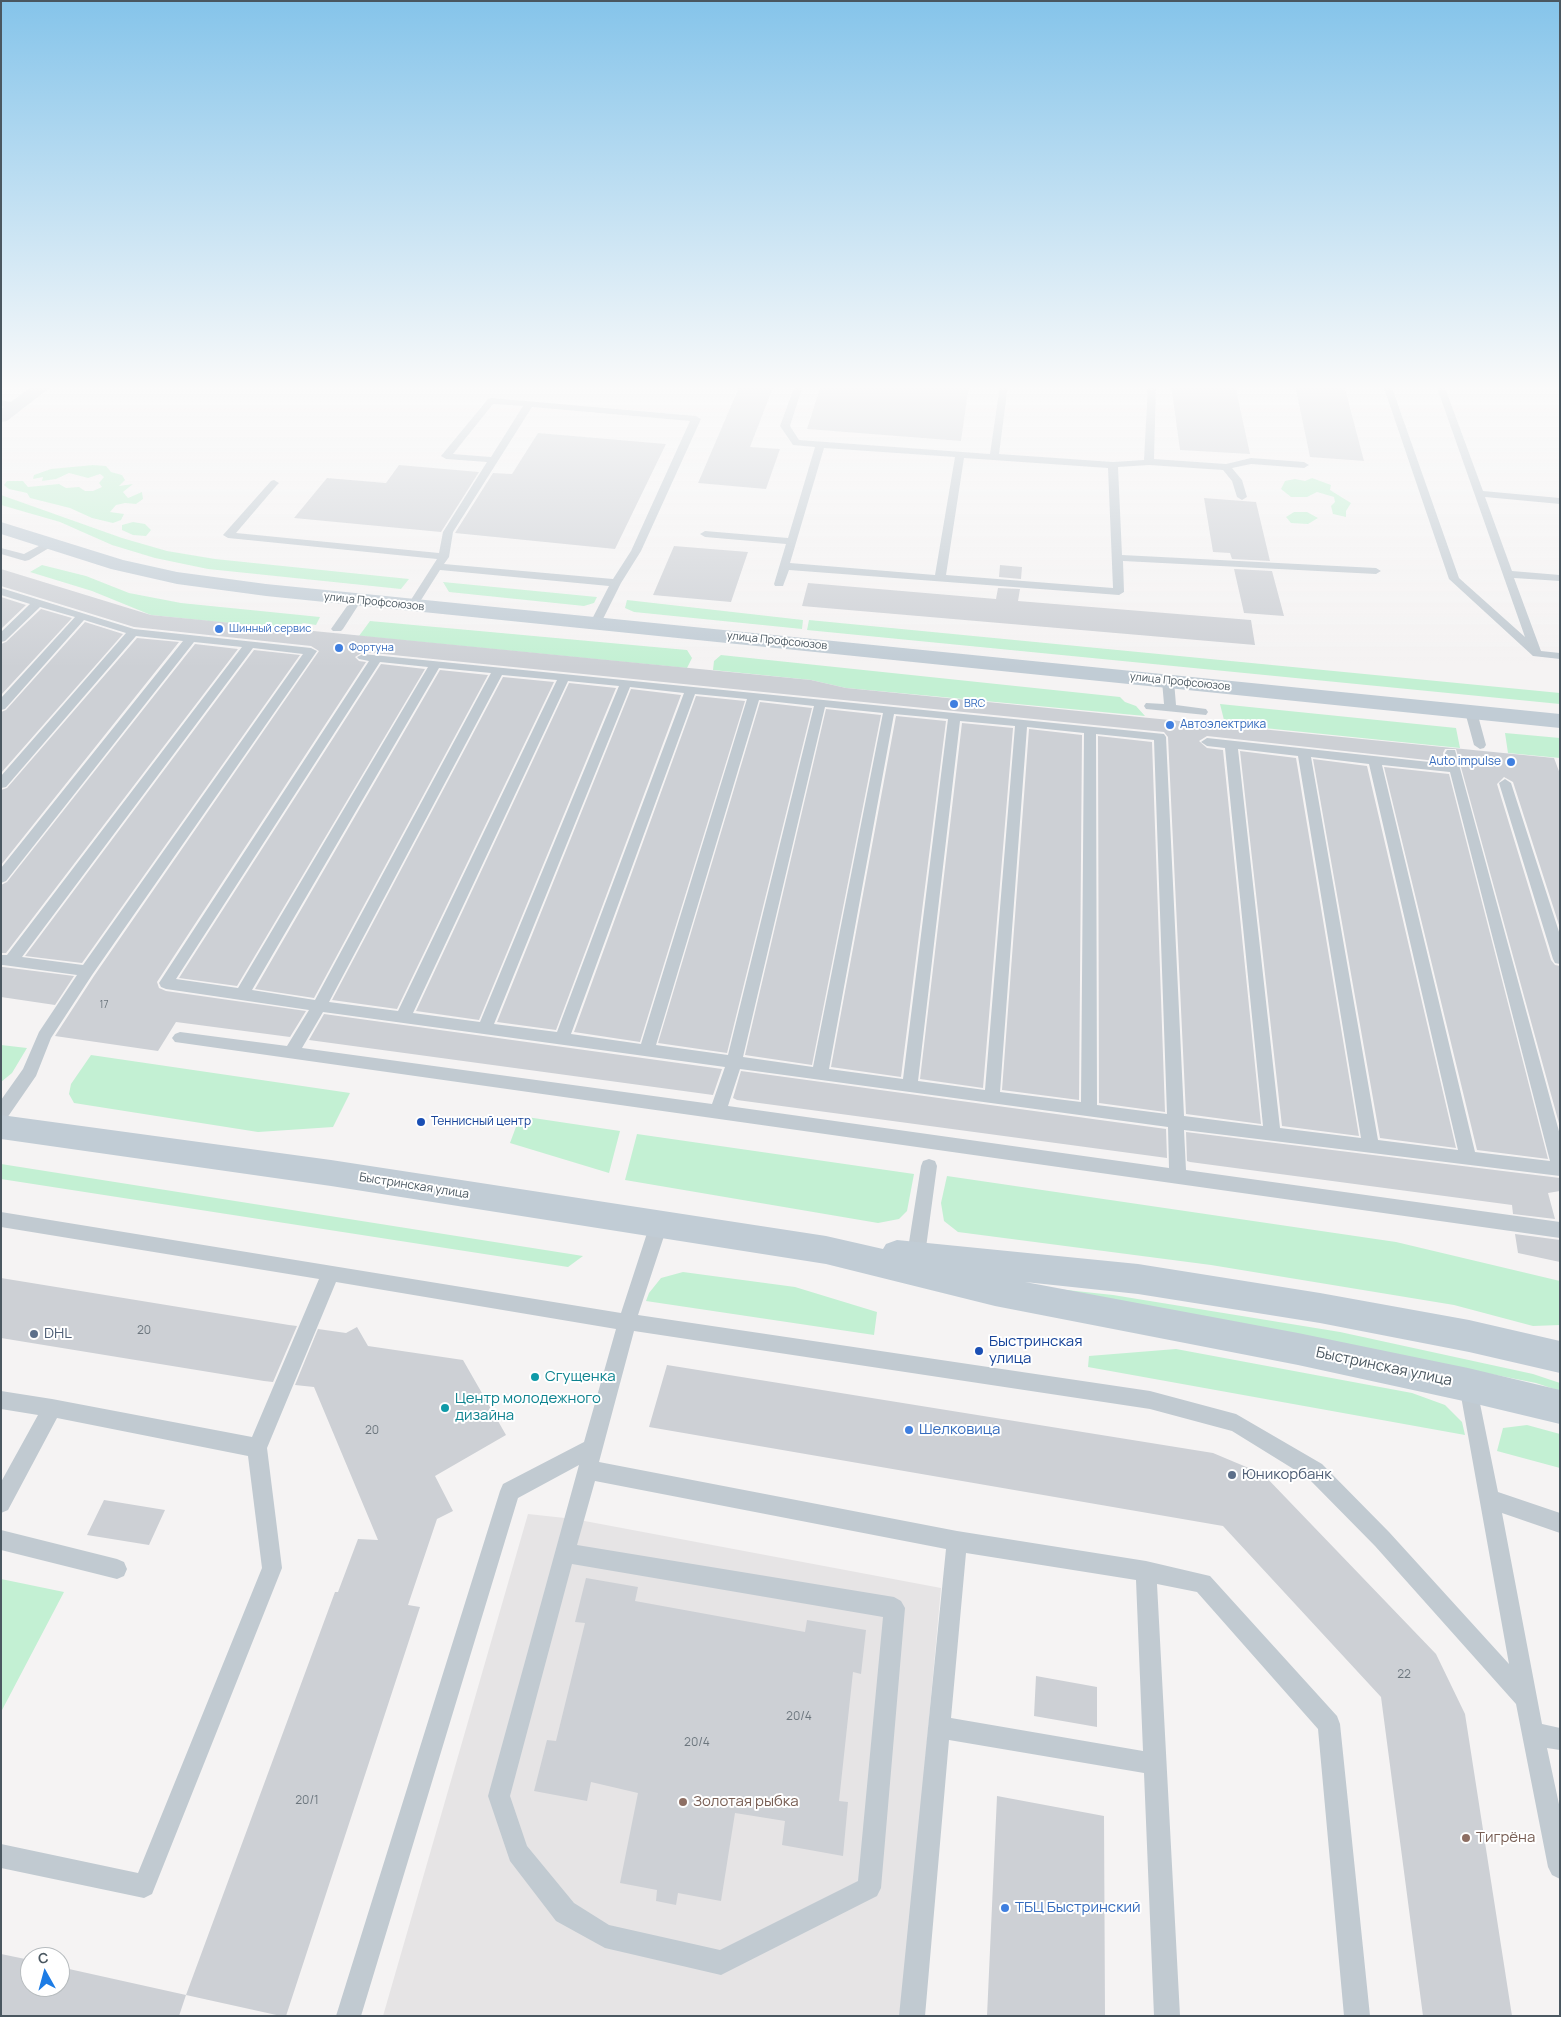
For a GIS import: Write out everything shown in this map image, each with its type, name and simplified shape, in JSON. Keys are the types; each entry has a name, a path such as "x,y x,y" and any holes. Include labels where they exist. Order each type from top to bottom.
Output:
{"main road":[{"name":"улица Профсоюзов","path":"1,528 118,565 177,578 356,601 596,623 1560,721"},
{"name":"Быстринская улица","path":"1,1127 331,1174 826,1250 1012,1295 1298,1349 1468,1385 1560,1407"},
{"name":"Быстринская улица","path":"826,1250 916,1255 1157,1282 1329,1310 1469,1336 1560,1357"}],"lane":[{"path":"412,606 444,557 448,532 483,479"},
{"path":"596,623 616,583 636,550 668,479"},
{"path":"778,584 810,479"},
{"path":"940,578 956,479"},
{"path":"784,566 1119,592 1114,479"},
{"path":"1236,479 1242,497"},
{"path":"1420,479 1454,579 1537,654 1560,656"},
{"path":"1474,479 1537,654"},
{"path":"274,483 228,535 444,557"},
{"path":"1479,494 1560,501"},
{"path":"705,534 791,541"},
{"path":"1,550 25,558 50,544"},
{"path":"1117,558 1376,571"},
{"path":"437,567 616,583"},
{"path":"1508,574 1560,578"},
{"path":"1,591 133,632 311,651 87,971 44,1036 30,1072 1,1114"},
{"path":"337,629 356,601"},
{"path":"1,639 38,602"},
{"path":"1,706 82,616"},
{"path":"1,784 133,632"},
{"path":"1,878 191,638"},
{"path":"87,971 6,960 250,644"},
{"path":"1178,1175 1177,1122 1160,737 370,657 166,983 320,1006 1177,1122 1560,1168 1451,752"},
{"path":"242,994 436,664"},
{"path":"291,1053 320,1006 499,670"},
{"path":"403,1017 564,677"},
{"path":"1168,681 1170,708"},
{"path":"485,1028 626,684"},
{"path":"562,1038 691,690"},
{"path":"647,1050 754,697"},
{"path":"718,1111 734,1062 820,704"},
{"path":"1150,706 1202,712"},
{"path":"820,1073 889,711"},
{"path":"1471,712 1480,745"},
{"path":"910,1085 954,717"},
{"path":"992,1096 1021,724"},
{"path":"1089,1110 1090,730"},
{"path":"1207,742 1456,769"},
{"path":"1231,745 1272,1134"},
{"path":"1304,753 1371,1146"},
{"path":"1375,761 1468,1158"},
{"path":"1505,783 1560,958"},
{"path":"180,1038 718,1111 1560,1230"},
{"path":"916,1255 929,1166"},
{"path":"1,1219 627,1322 1150,1400 1236,1423 1315,1471 1382,1539 1526,1699"},
{"path":"565,1553 894,1608 869,1888 721,1963 605,1936 565,1912 518,1853 499,1796 627,1322 658,1224"},
{"path":"1,1856 144,1886 272,1568 257,1448 331,1274"},
{"path":"1468,1385 1526,1699 1560,1867"},
{"path":"1,1400 52,1408 257,1448"},
{"path":"1,1503 52,1408"},
{"path":"348,2016 510,1491 590,1459 956,1541 1146,1571 1203,1583 1329,1724 1357,2016"},
{"path":"1489,1499 1560,1524"},
{"path":"1,1540 117,1569"},
{"path":"912,2016 956,1541"},
{"path":"1146,1571 1167,2016"},
{"path":"939,1727 1155,1764"},
{"path":"1534,1734 1560,1739"}],"shaded area":[{"name":"Золотая рыбка","path":"528,1514 574,1519 941,1588 902,2016 383,2016"}],"green space":[{"path":"102,479 124,479 119,486 133,484 123,492 128,498 142,492 143,499 136,504 125,503 116,505 110,512 124,514 121,520 113,523 92,518 70,508 30,498 27,493 9,489 4,485 7,481 23,481 28,487 59,484 66,488 79,487 85,491 93,491 102,487 99,483"},
{"path":"1296,479 1305,481 1315,479 1331,485 1330,490 1351,503 1346,511 1346,517 1333,514 1331,506 1335,502 1334,497 1317,492 1307,497 1291,497 1281,489 1285,481"},
{"path":"1,495 122,538 167,551 215,559 409,579 401,589 208,569 155,558 112,545 60,522 1,505"},
{"path":"1294,512 1307,512 1318,518 1308,524 1291,523 1286,517"},
{"path":"133,522 145,524 151,530 146,536 133,535 122,530 122,525"},
{"path":"42,565 86,576 129,593 181,603 320,617 316,625 303,623 295,630 151,615 92,591 30,572"},
{"path":"443,582 597,597 594,603 584,606 449,592"},
{"path":"627,600 803,620 802,629 634,612 625,608"},
{"path":"809,620 1560,693 1560,704 807,630"},
{"path":"370,621 687,650 692,658 687,668 359,636"},
{"path":"721,655 1120,697 1125,702 1136,706 1145,716 846,688 811,680 713,670 714,661"},
{"path":"1220,704 1456,728 1460,748 1225,724"},
{"path":"1505,733 1560,738 1560,758 1508,753"},
{"path":"1,1045 27,1048 12,1073 1,1082"},
{"path":"91,1055 350,1093 333,1127 258,1132 74,1103 69,1094 71,1084"},
{"path":"520,1116 620,1131 609,1173 510,1143"},
{"path":"637,1134 914,1174 907,1211 899,1219 878,1223 625,1180"},
{"path":"1,1164 583,1256 568,1267 1,1179"},
{"path":"947,1176 1396,1242 1560,1281 1560,1325 1533,1326 1454,1305 1211,1265 958,1232 944,1221 941,1203"},
{"path":"683,1272 795,1287 877,1312 874,1335 646,1301 649,1293 661,1278"},
{"path":"1020,1285 1113,1295 1340,1332 1533,1374 1560,1383 1560,1391 1536,1383 1345,1345"},
{"path":"1176,1349 1412,1393 1445,1405 1462,1422 1465,1435 1088,1367 1089,1356"},
{"path":"1527,1425 1560,1434 1560,1468 1497,1451 1503,1428"},
{"path":"1,1579 64,1592 1,1712"}],"building":[{"path":"326,479 386,483 389,479 474,479 441,532 294,518"},
{"path":"489,479 649,479 615,549 455,533"},
{"path":"700,479 769,479 766,489 698,483"},
{"path":"1204,498 1256,502 1270,561 1232,559 1230,553 1213,552"},
{"path":"674,546 748,552 731,602 653,595"},
{"path":"1000,565 1022,567 1021,579 999,577"},
{"path":"1,569 151,615 811,680 846,688 1554,758 1560,774 1560,928 1513,782 1504,777 1497,784 1551,960 1555,965 1560,966 1560,1127 1456,749 1445,749 1443,753 1445,762 1207,736 1199,741 1207,748 1223,750 1261,1124 1186,1114 1168,737 1164,732 363,652 355,657 359,661 366,662 157,982 159,988 166,991 306,1011 290,1037 176,1022 158,1051 55,1036 94,976 319,651 311,646 134,627 1,586"},
{"path":"1234,569 1272,571 1284,616 1244,613"},
{"path":"808,583 996,599 998,588 1020,589 1018,601 1251,620 1255,645 802,606"},
{"path":"1,597 26,605 1,629"},
{"path":"41,609 72,618 1,695 1,644 6,642"},
{"path":"85,622 123,634 1,773 1,712 6,710"},
{"path":"137,638 179,642 1,865 1,790 7,788"},
{"path":"195,644 238,649 6,953 1,953 1,885 7,882"},
{"path":"254,650 300,655 82,963 25,956"},
{"path":"381,664 425,669 237,986 179,978"},
{"path":"440,670 488,675 314,998 255,989"},
{"path":"503,677 554,682 397,1009 332,1000"},
{"path":"569,683 616,688 479,1020 416,1011"},
{"path":"631,689 681,695 556,1030 497,1022"},
{"path":"696,696 745,701 640,1042 574,1032"},
{"path":"760,702 812,708 727,1053 658,1043"},
{"path":"826,709 881,715 812,1065 745,1055"},
{"path":"896,716 946,721 901,1077 831,1067"},
{"path":"962,723 1013,728 983,1088 920,1079"},
{"path":"1029,729 1082,735 1079,1100 1002,1090"},
{"path":"1098,736 1152,742 1165,1112 1099,1103"},
{"path":"1240,751 1296,758 1359,1136 1282,1126"},
{"path":"1313,759 1367,766 1456,1148 1380,1138"},
{"path":"1384,767 1449,774 1548,1159 1477,1150"},
{"path":"1,967 74,976 55,1005 1,997"},
{"path":"324,1014 722,1069 713,1095 309,1040"},
{"path":"741,1071 1166,1129 1167,1158 737,1100 733,1098"},
{"path":"1186,1132 1560,1178 1560,1191 1548,1193 1555,1219 1513,1214 1512,1205 1190,1162 1187,1161"},
{"path":"1515,1234 1560,1240 1560,1262 1518,1253"},
{"path":"1,1278 297,1326 273,1382 264,1381 1,1338"},
{"path":"357,1327 368,1346 463,1360 506,1435 435,1476 453,1511 437,1519 408,1605 420,1607 286,2016 281,2016 186,1995 335,1592 338,1592 358,1539 378,1540 314,1387 295,1385 318,1329 346,1333"},
{"path":"667,1365 1213,1453 1263,1474 1436,1654 1465,1714 1512,2016 1423,2016 1381,1697 1223,1526 649,1427"},
{"path":"104,1500 165,1510 149,1545 87,1535"},
{"path":"586,1578 638,1587 635,1601 805,1632 807,1620 866,1630 861,1674 853,1672 839,1801 848,1802 843,1856 782,1845 785,1821 735,1813 721,1901 678,1893 676,1905 656,1901 657,1890 620,1883 638,1793 591,1782 587,1801 534,1791 547,1740 556,1741 585,1623 575,1622"},
{"path":"1036,1676 1097,1687 1097,1727 1034,1716"},
{"path":"997,1796 1104,1816 1105,2016 987,2016"},
{"path":"1,1954 20,1958 20,1997 70,1997 70,1969 186,1995 179,2016 1,2016"}],"place":[{"name":"Шинный сервис","path":"219,629"},
{"name":"Фортуна","path":"339,648"},
{"name":"BRC","path":"954,704"},
{"name":"Автоэлектрика","path":"1170,725"},
{"name":"Auto impulse","path":"1511,762"},
{"name":"Теннисный центр","path":"421,1122"},
{"name":"DHL","path":"34,1334"},
{"name":"Быстринская улица","path":"979,1351"},
{"name":"Сгущенка","path":"535,1377"},
{"name":"Центр молодежного дизайна","path":"445,1408"},
{"name":"Шелковица","path":"909,1430"},
{"name":"Юникорбанк","path":"1232,1475"},
{"name":"Золотая рыбка","path":"683,1802"},
{"name":"Тигрёна","path":"1466,1838"},
{"name":"ТБЦ Быстринский","path":"1005,1908"}]}
